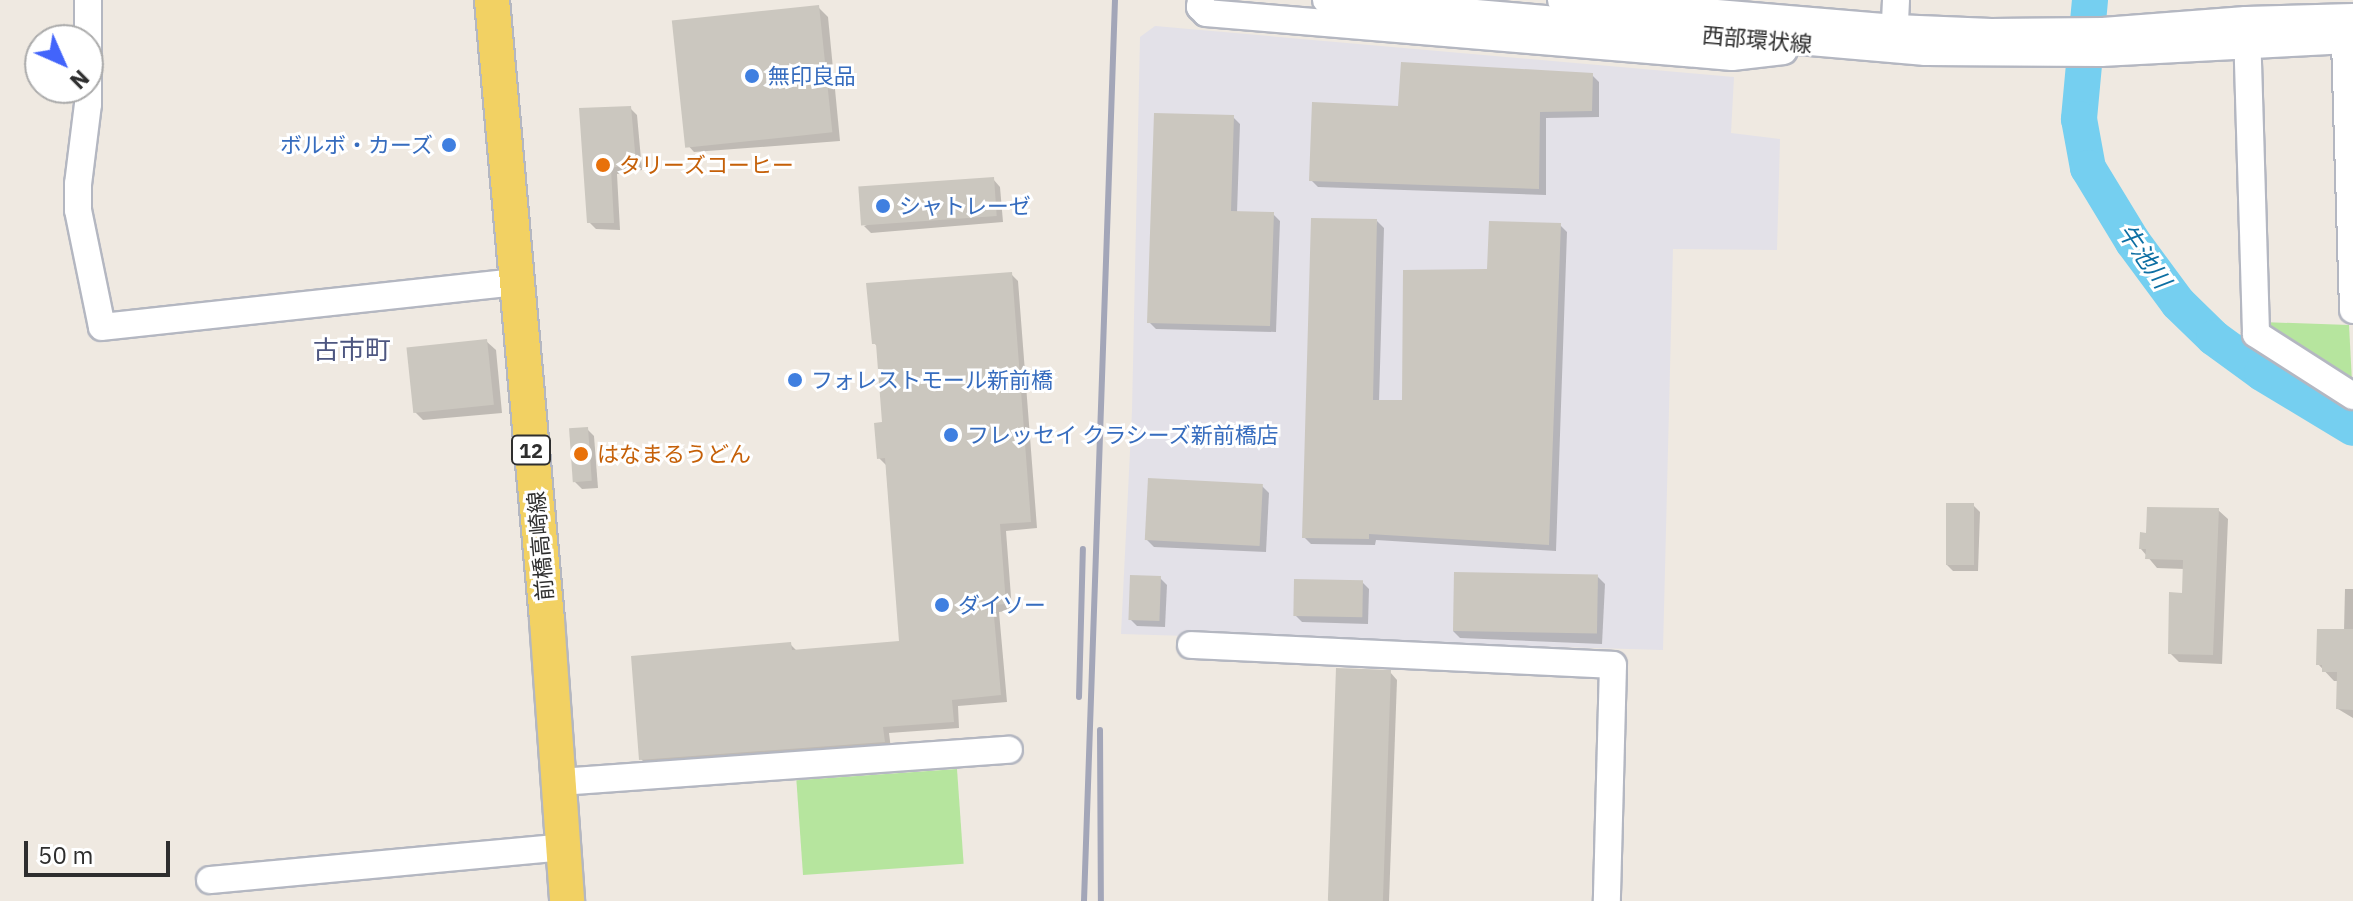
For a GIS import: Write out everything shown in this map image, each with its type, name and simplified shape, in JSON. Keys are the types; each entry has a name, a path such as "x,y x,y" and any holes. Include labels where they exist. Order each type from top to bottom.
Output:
{"main road":[{"name":"前橋高崎線","path":"492,0 567,901"}],"street":[{"path":"88,0 88,104 78,184 78,210 102,327 515,282"},
{"path":"1201,0 1200,7 1206,13 1732,57 1781,53 1797,43"},
{"name":"西部環状線","path":"1326,0 1797,43 1894,39 2102,42 2247,32"},
{"name":"西部環状線","path":"1561,0 1738,6 1894,39"},
{"path":"1894,39 1896,0"},
{"path":"2353,310 2350,33 2247,32 2256,334 2353,396"},
{"path":"1191,645 1613,665 1607,901"},
{"path":"559,782 1009,750"},
{"path":"210,880 564,847"}],"shaded area":[{"path":"1155,26 1734,77 1731,133 1780,139 1777,250 1673,249 1663,650 1121,634 1132,411 1140,37"}],"green space":[{"path":"2262,322 2349,325 2352,382 2344,385"},
{"path":"957,769 964,864 803,875 796,780"}],"building":[{"name":"無印良品","path":"819,5 832,132 685,148 672,20"},
{"path":"1401,62 1593,73 1592,111 1540,112 1539,189 1309,181 1312,102 1398,106"},
{"name":"タリーズコーヒー","path":"631,106 636,163 611,168 614,223 587,223 579,108"},
{"path":"1154,113 1234,115 1231,211 1274,212 1270,326 1147,323"},
{"path":"994,177 997,216 861,225 858,186"},
{"path":"1311,218 1377,219 1373,400 1402,400 1403,270 1487,269 1489,221 1561,223 1549,545 1369,534 1369,539 1302,538"},
{"path":"1012,272 1031,522 1000,524 1006,604 993,605 1001,695 952,700 954,722 883,727 885,742 639,760 631,656 791,642 792,650 899,641 885,458 877,459 874,423 882,422 876,344 872,344 866,283"},
{"path":"487,339 494,405 413,413 406,347"},
{"path":"588,427 592,481 573,482 569,428"},
{"path":"1148,478 1263,484 1260,546 1145,540"},
{"path":"1946,503 1974,503 1974,565 1946,565"},
{"path":"2147,507 2219,508 2213,655 2168,654 2169,592 2182,593 2183,560 2145,559 2146,549 2139,549 2140,532 2146,533"},
{"path":"1454,572 1598,575 1597,634 1453,631"},
{"path":"1130,575 1161,576 1159,621 1128,620"},
{"path":"1294,579 1363,580 1362,617 1293,616"},
{"path":"2317,629 2353,629 2353,710 2336,709 2337,672 2322,672 2322,665 2316,665"},
{"path":"1336,668 1391,670 1383,901 1328,901"}],"waterway":[{"name":"牛池川","path":"2090,0 2079,119 2088,168 2133,242 2178,303 2214,338 2262,373 2353,428"}],"railway":[{"path":"1084,901 1115,0"},
{"path":"1079,697 1083,549"},
{"path":"1100,730 1101,901"}],"place":[{"name":"無印良品","path":"752,76"},
{"name":"ボルボ・カーズ","path":"449,145"},
{"name":"タリーズコーヒー","path":"603,165"},
{"name":"シャトレーゼ","path":"883,206"},
{"name":"フォレストモール新前橋","path":"795,380"},
{"name":"フレッセイ クラシーズ新前橋店","path":"951,435"},
{"name":"はなまるうどん","path":"581,454"},
{"name":"ダイソー","path":"942,605"}],"district":[{"name":"古市町","path":"352,350"}]}
